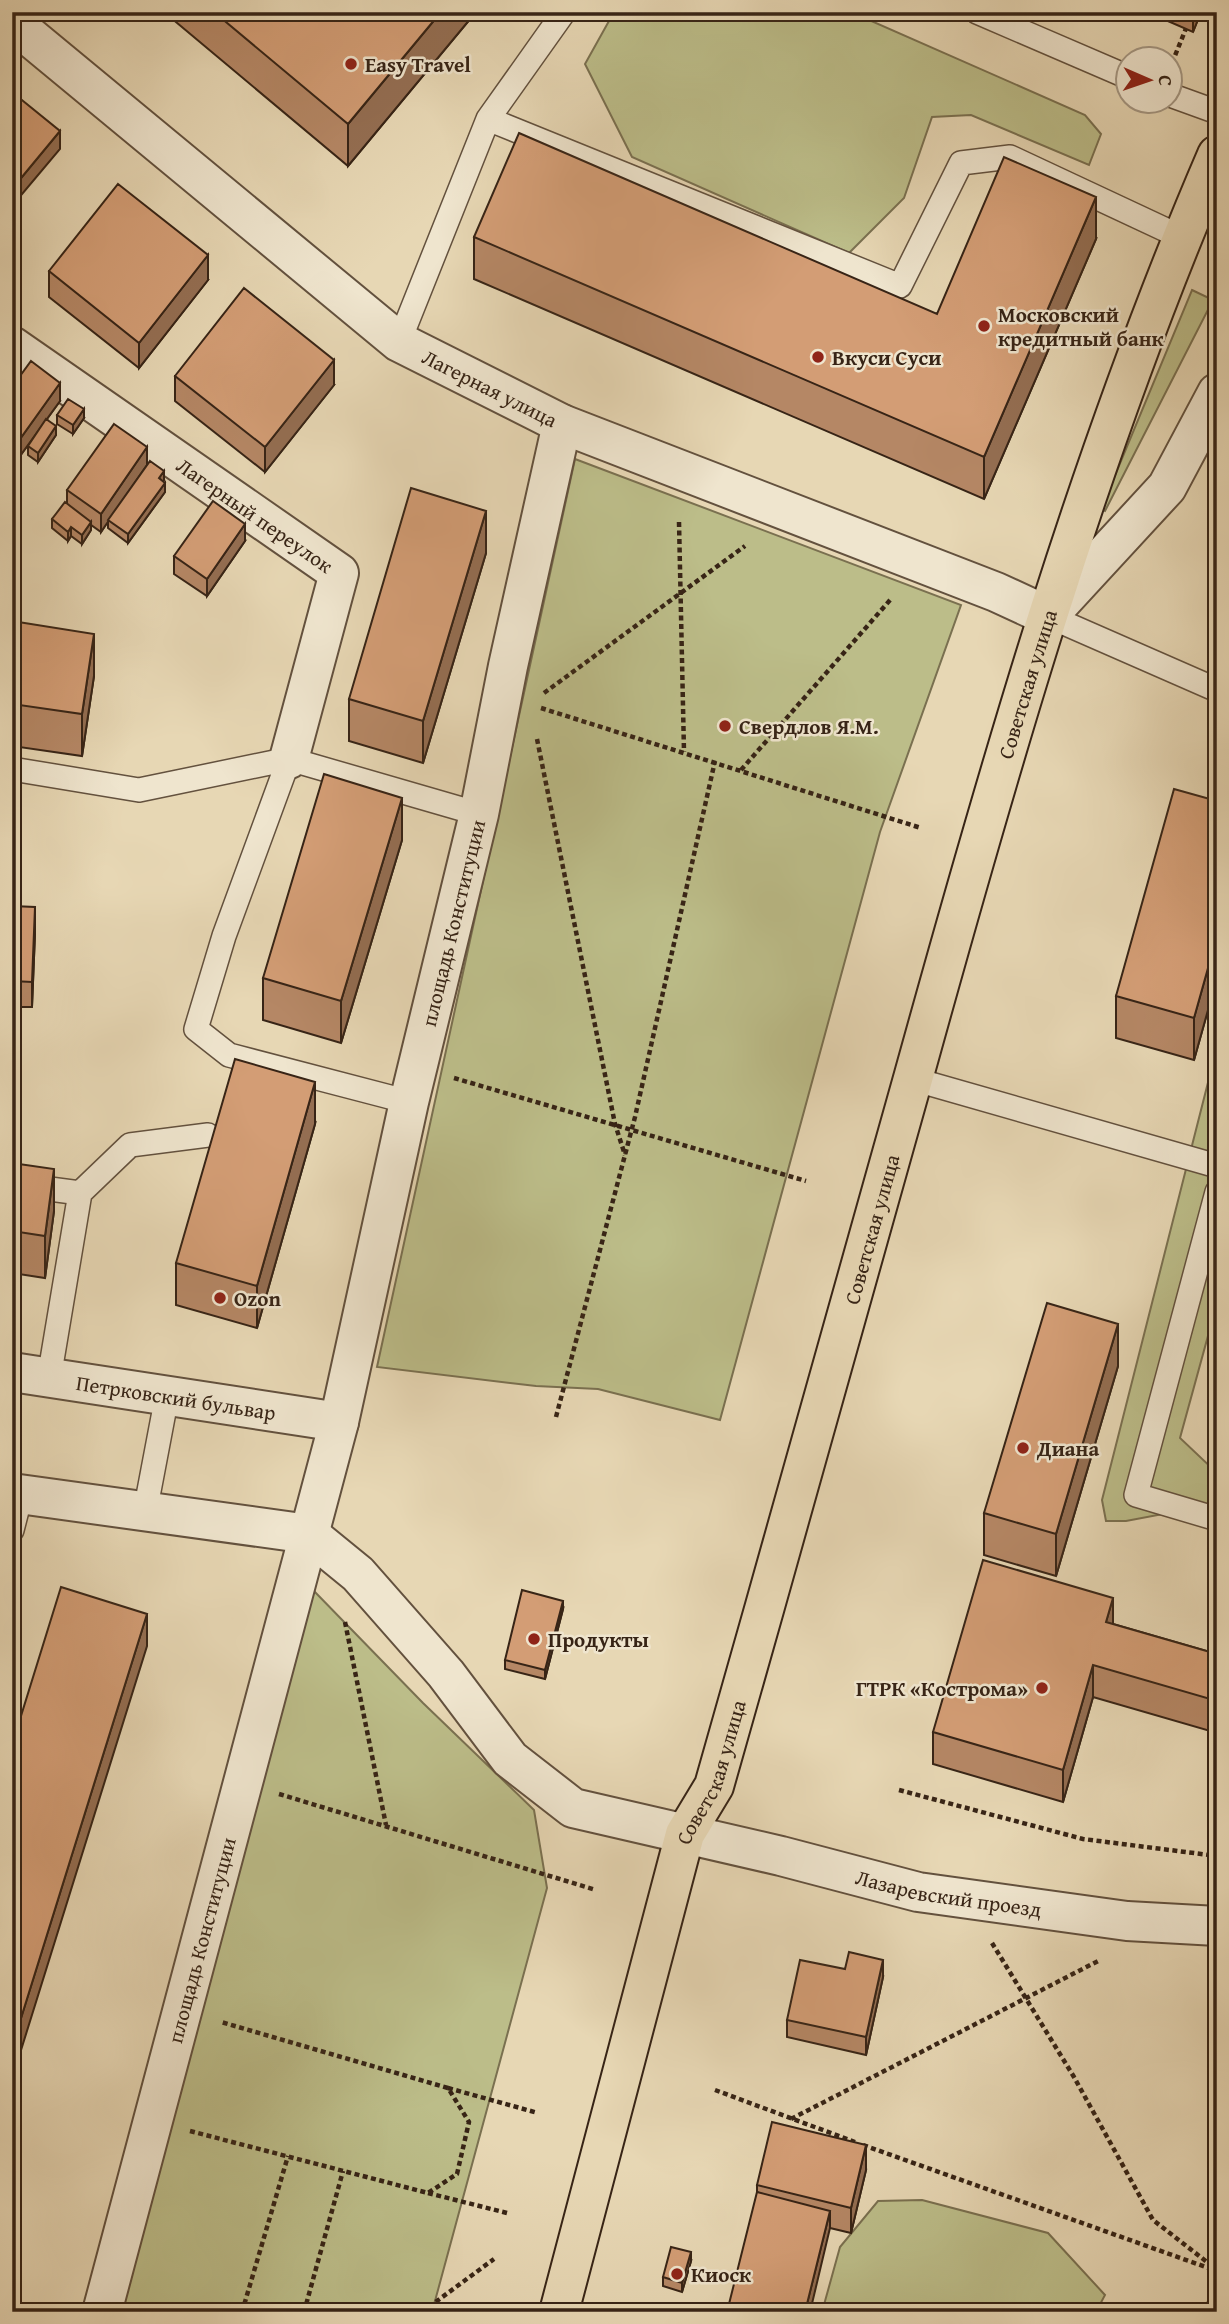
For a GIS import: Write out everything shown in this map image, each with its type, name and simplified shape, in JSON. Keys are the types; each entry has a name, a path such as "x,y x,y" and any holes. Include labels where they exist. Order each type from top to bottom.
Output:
{"main road":[{"name":"Советская улица","path":"559,2312 685,1834 714,1786 974,858 1048,616 1181,237 1217,155"}],"street":[{"name":"Лагерная улица","path":"12,22 399,342 562,424 996,592 1048,616"},
{"name":"Лагерный переулок","path":"12,346 339,573 289,759"},
{"path":"1048,616 1167,487 1217,393"},
{"name":"площадь Конституции","path":"102,2312 339,1422 414,1085 479,814 508,666 562,424"},
{"name":"Петрковский бульвар","path":"30,1375 339,1422"},
{"path":"322,1486 358,1574"},
{"path":"15,1506 145,1512 305,1551 358,1574"},
{"name":"Лазаревский проезд","path":"358,1574 446,1674 510,1759 573,1808 781,1856 918,1892 1127,1921 1217,1926"}],"lane":[{"path":"399,342 488,119 564,12"},
{"path":"977,12 1114,71"},
{"path":"1184,100 1217,112"},
{"path":"488,119 900,285 961,163 1010,157 1181,237"},
{"path":"1048,616 1217,690"},
{"path":"289,759 224,936 196,1029 229,1055 414,1085"},
{"path":"12,769 139,790 289,759 479,814"},
{"path":"913,1079 1217,1166"},
{"path":"30,1375 80,1193 130,1145 208,1135"},
{"path":"12,1184 80,1193"},
{"path":"1217,1192 1136,1495 1217,1519"},
{"path":"145,1512 167,1396"}],"path":[{"path":"1179,46 1189,20"},
{"path":"679,522 684,752"},
{"path":"540,696 745,546"},
{"path":"741,770 891,600"},
{"path":"530,704 921,828"},
{"path":"535,731 615,1124 625,1156"},
{"path":"556,1417 632,1129 715,761"},
{"path":"414,1085 615,1124 806,1181"},
{"path":"343,1613 386,1825"},
{"path":"243,1783 596,1890"},
{"path":"899,1790 1083,1839 1217,1856"},
{"path":"966,1899 1074,2077 1153,2220 1217,2270"},
{"path":"790,2119 1106,1956"},
{"path":"183,2011 537,2113"},
{"path":"428,2193 457,2174 469,2122 448,2088"},
{"path":"715,2090 1217,2270"},
{"path":"153,2121 507,2213"},
{"path":"242,2312 288,2156"},
{"path":"304,2312 343,2171"},
{"path":"422,2312 494,2259"},
{"path":"1205,2312 1217,2282"}],"green space":[{"path":"614,12 851,12 1085,115 1101,134 1089,165 971,115 932,117 904,198 849,253 632,157 585,64"},
{"path":"1192,290 1213,300 1105,511 1101,509"},
{"path":"575,459 961,605 880,832 720,1420 598,1389 536,1386 377,1367"},
{"path":"1217,1047 1217,1303 1180,1438 1216,1472 1211,1505 1126,1521 1106,1521 1102,1500"},
{"path":"313,1590 423,1703 534,1810 547,1888 432,2312 118,2312"},
{"path":"922,2200 1048,2233 1105,2295 1096,2312 822,2312 840,2247 878,2201"}],"building":[{"path":"214,12 441,12 348,124"},
{"path":"12,92 60,131 12,189"},
{"path":"519,133 937,314 1004,157 1096,197 984,457 474,237"},
{"path":"118,184 208,255 139,343 49,271"},
{"path":"244,288 334,360 265,447 175,376"},
{"path":"31,361 60,383 20,439 12,433 12,387"},
{"path":"68,399 84,409 73,425 57,415"},
{"path":"46,419 56,426 38,453 28,446"},
{"path":"114,424 147,447 101,514 67,490"},
{"path":"150,461 164,471 159,478 165,483 128,534 108,520"},
{"path":"411,488 486,511 423,721 349,699"},
{"path":"213,501 245,524 207,579 174,556"},
{"path":"65,502 91,522 82,535 71,527 68,532 52,519"},
{"path":"12,621 94,634 82,714 12,704"},
{"path":"324,774 402,798 341,1001 263,978"},
{"path":"1174,789 1217,801 1217,936 1194,1018 1116,996"},
{"path":"12,906 35,907 32,982 12,981"},
{"path":"235,1059 315,1082 257,1286 176,1263"},
{"path":"12,1163 54,1169 45,1236 12,1231"},
{"path":"1047,1303 1118,1324 1056,1534 984,1513"},
{"path":"983,1560 1113,1598 1106,1622 1217,1654 1217,1701 1093,1665 1063,1770 933,1732"},
{"path":"61,1587 147,1614 12,2047 12,1745"},
{"name":"Продукты","path":"522,1590 563,1601 545,1670 505,1660"},
{"path":"849,1952 883,1960 866,2037 787,2020 800,1960 845,1969"},
{"path":"772,2122 866,2145 851,2208 757,2185"},
{"path":"757,2192 830,2211 805,2312 727,2312"},
{"name":"Киоск","path":"671,2247 691,2252 682,2283 663,2277"}],"place":[{"name":"Easy Travel","path":"351,64"},
{"name":"Московский кредитный банк","path":"984,326"},
{"name":"Вкуси Суси","path":"818,357"},
{"name":"Свердлов Я.М.","path":"725,726"},
{"name":"Ozon","path":"220,1298"},
{"name":"Диана","path":"1023,1448"},
{"name":"Продукты","path":"534,1639"},
{"name":"ГТРК «Кострома»","path":"1042,1688"},
{"name":"Киоск","path":"677,2274"}]}
